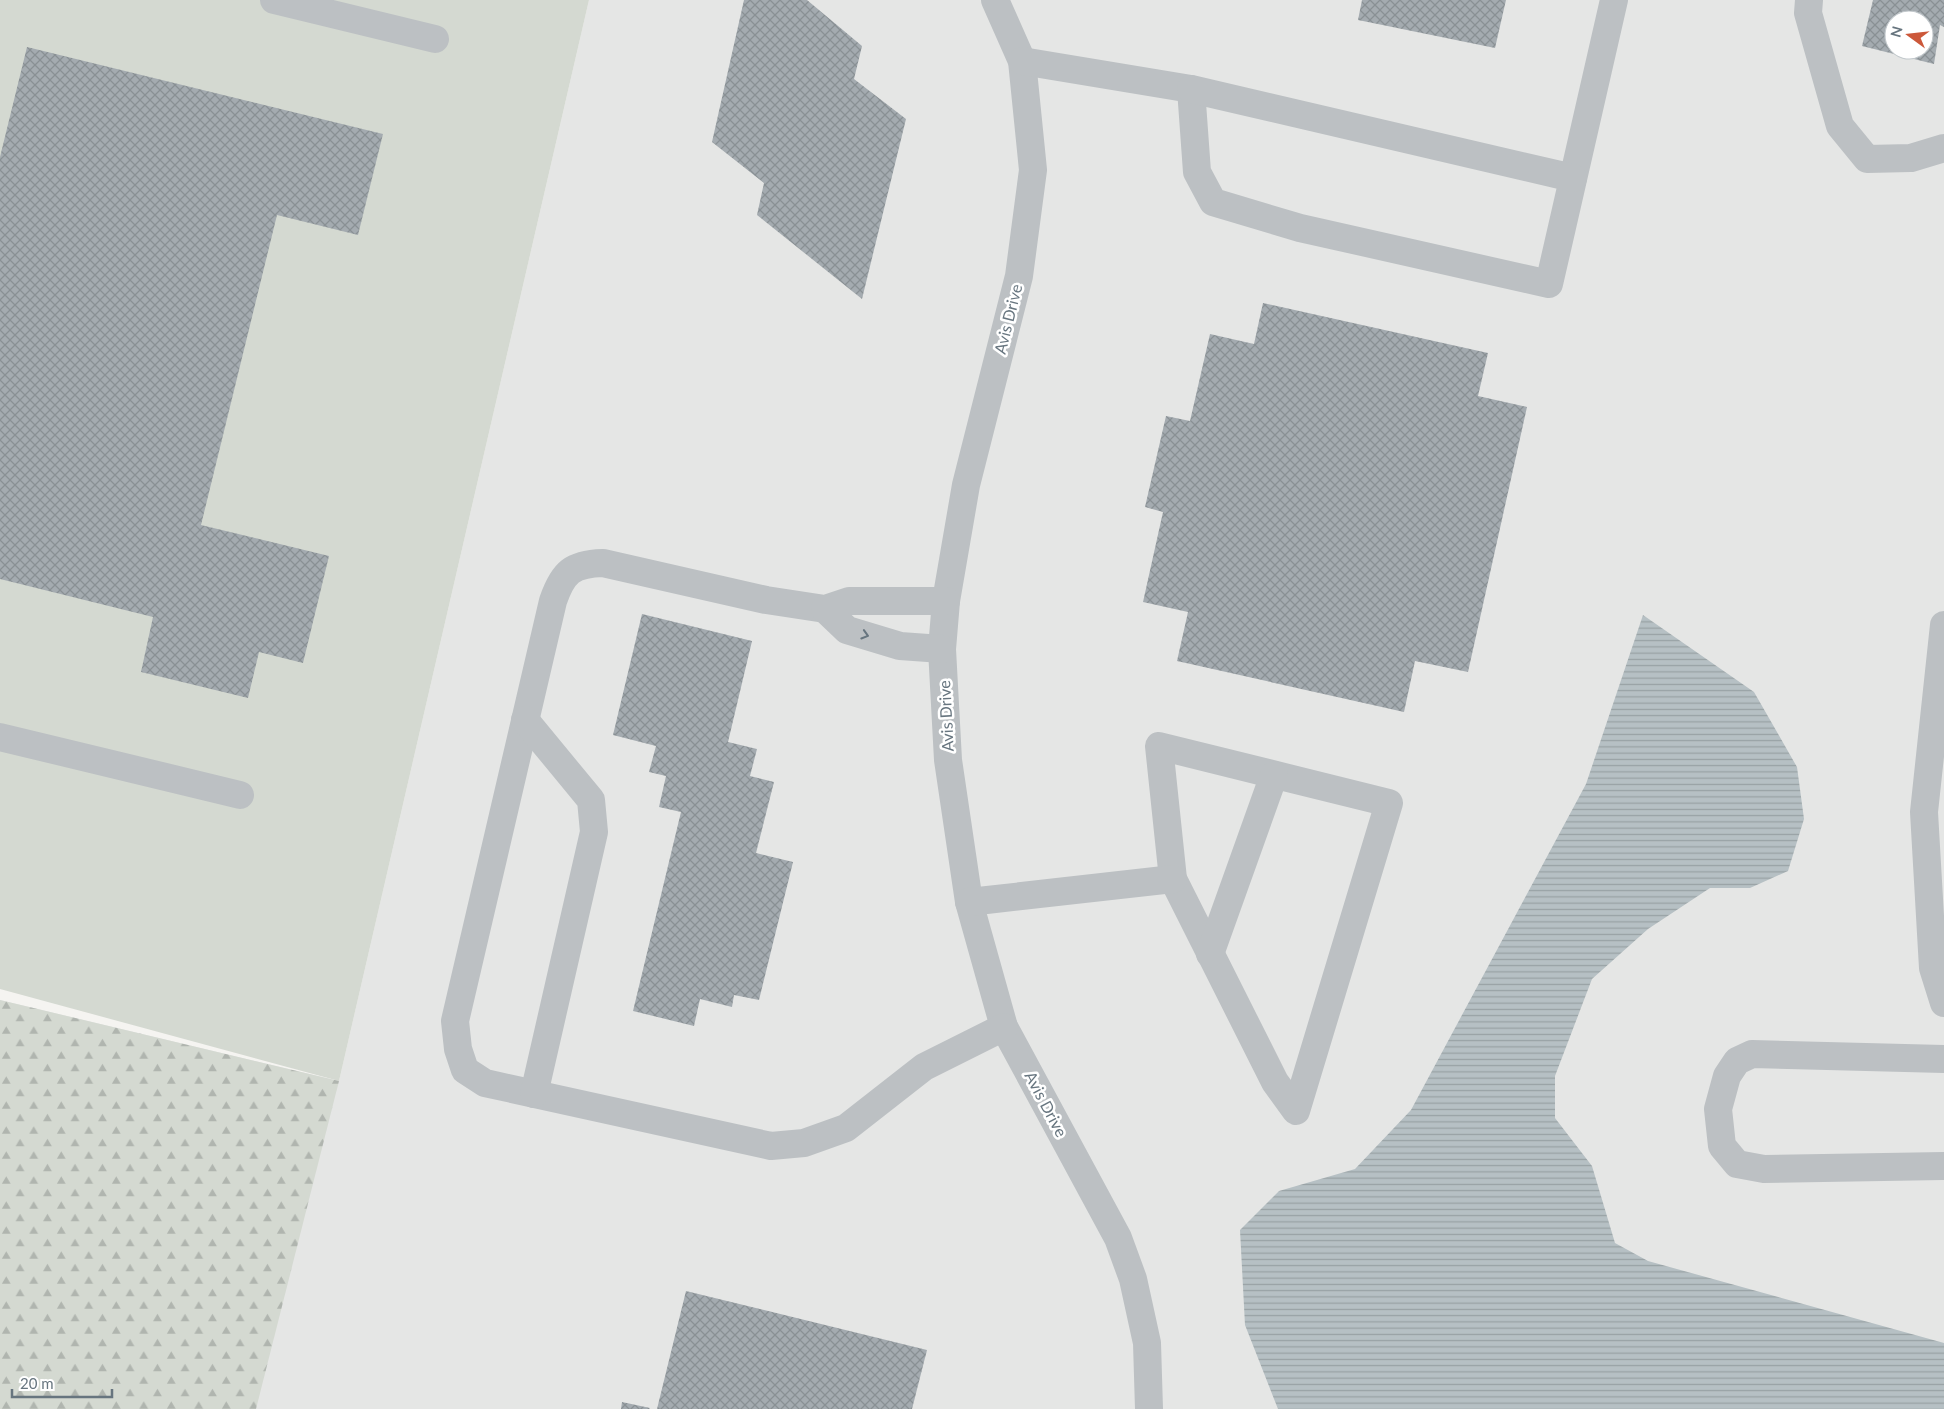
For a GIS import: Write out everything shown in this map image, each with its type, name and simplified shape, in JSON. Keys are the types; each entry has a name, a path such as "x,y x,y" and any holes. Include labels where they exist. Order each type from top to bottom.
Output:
{"street":[{"path":"274,0 434,39"},
{"name":"Avis Drive","path":"995,0 1022,61 1033,170 1019,276 966,485 946,601 942,649 948,760 969,902 1004,1026 1118,1238 1133,1279 1147,1344 1149,1409"},
{"path":"1191,89 1197,172 1213,202 1300,228 1549,284 1614,0"},
{"path":"1809,0 1808,13 1840,126 1867,159 1911,158 1944,148"},
{"path":"1022,61 1191,89 1573,178"},
{"path":"946,601 848,601 825,609 766,600 603,563 583,564 560,582 553,601 455,1022 458,1049 465,1070 485,1084 771,1146 804,1144 846,1128 924,1067 1004,1026"},
{"path":"825,609 847,630 900,646 942,649"},
{"path":"1944,626 1924,812 1933,968 1944,1004"},
{"path":"525,720 591,800 594,832 534,1094"},
{"path":"0,737 240,795"},
{"path":"1159,746 1389,803 1296,1111 1275,1082 1172,879 1159,746"},
{"path":"1210,954 1274,775"},
{"path":"969,902 1172,879"},
{"path":"1944,1059 1752,1054 1737,1061 1727,1076 1718,1110 1722,1146 1737,1164 1764,1169 1944,1166"}],"shaded area":[{"path":"589,0 1944,0 1944,1409 0,1409 0,1000 339,1081"},
{"path":"1643,615 1754,692 1797,767 1804,819 1788,871 1750,888 1710,888 1648,929 1592,979 1555,1076 1555,1118 1592,1166 1615,1243 1648,1261 1944,1343 1944,1409 1278,1409 1245,1325 1240,1230 1279,1191 1355,1169 1411,1110 1586,784"}],"green space":[{"path":"0,0 589,0 339,1081 0,989"},
{"path":"0,1000 339,1081 256,1409 0,1409"}],"building":[{"path":"744,0 807,0 862,46 854,79 906,119 862,299 757,215 764,183 712,142"},
{"path":"1362,0 1506,0 1495,48 1358,20"},
{"path":"1873,0 1944,0 1944,27 1940,25 1934,64 1918,60 1934,60 1934,10 1884,10 1884,52 1862,46"},
{"path":"27,47 383,134 358,235 277,215 201,525 329,556 303,663 259,652 248,698 141,672 153,617 0,579 0,157"},
{"path":"1263,303 1488,353 1478,396 1527,407 1468,672 1415,661 1404,712 1177,661 1188,612 1143,602 1163,512 1145,507 1166,416 1190,421 1210,334 1254,344"},
{"path":"642,614 752,641 728,742 757,749 750,776 774,782 756,853 793,862 759,1000 734,995 732,1007 700,999 694,1026 633,1011 681,812 659,807 666,776 649,772 656,746 613,735"},
{"path":"686,1291 927,1350 912,1409 657,1409"},
{"path":"622,1402 650,1408 621,1409"}]}
